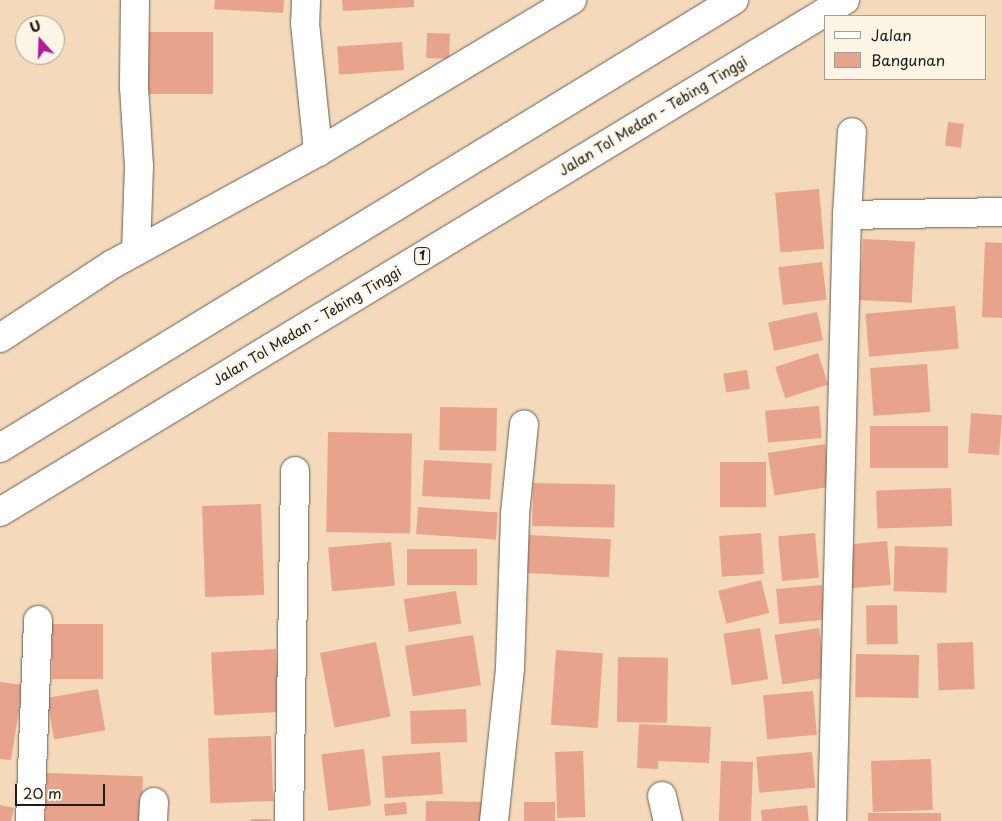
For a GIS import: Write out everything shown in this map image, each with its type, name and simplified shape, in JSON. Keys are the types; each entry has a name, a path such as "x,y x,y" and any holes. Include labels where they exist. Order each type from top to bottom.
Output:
{"main road":[{"path":"135,0 134,87 139,166 136,251"},
{"path":"306,0 304,22 318,152"},
{"path":"0,338 136,251 318,152 572,0"},
{"path":"0,448 734,0"},
{"name":"Jalan Tol Medan - Tebing Tinggi","path":"0,512 845,0"},
{"path":"832,821 847,215 852,132"},
{"path":"847,215 1002,212"},
{"path":"494,821 510,668 515,523 524,424"},
{"path":"289,821 295,472"},
{"path":"30,821 38,620"}],"building":[{"path":"215,0 284,0 283,13 214,9"},
{"path":"342,0 414,0 414,7 343,11"},
{"path":"147,32 213,32 213,94 147,94"},
{"path":"427,33 450,34 449,59 426,58"},
{"path":"402,42 404,70 339,74 337,47"},
{"path":"948,122 964,124 961,148 945,146"},
{"path":"819,189 824,249 780,253 775,193"},
{"path":"863,239 915,242 912,303 860,300"},
{"path":"985,242 1002,243 1002,318 982,317"},
{"path":"822,262 827,300 783,305 778,267"},
{"path":"955,306 959,349 869,357 865,314"},
{"path":"817,312 823,340 774,351 768,322"},
{"path":"818,353 828,384 785,398 775,367"},
{"path":"927,364 930,412 873,416 870,368"},
{"path":"747,370 750,389 726,393 723,374"},
{"path":"819,406 822,438 768,443 765,411"},
{"path":"440,407 497,408 496,451 439,450"},
{"path":"971,413 1002,415 999,455 968,453"},
{"path":"870,426 948,426 948,468 870,468"},
{"path":"328,432 412,433 410,533 326,532"},
{"path":"825,444 832,486 774,496 768,453"},
{"path":"424,460 492,464 490,500 422,496"},
{"path":"720,462 766,462 766,507 720,507"},
{"path":"533,483 615,484 614,527 532,526"},
{"path":"951,488 952,526 877,529 876,491"},
{"path":"261,504 264,595 205,597 202,506"},
{"path":"418,507 498,513 496,540 416,534"},
{"path":"761,533 764,574 722,577 719,536"},
{"path":"815,533 819,578 782,581 778,536"},
{"path":"529,535 611,539 609,577 527,573"},
{"path":"887,541 891,585 851,588 847,544"},
{"path":"391,542 395,586 332,591 328,547"},
{"path":"895,546 948,548 946,593 893,591"},
{"path":"407,549 477,549 477,585 407,585"},
{"path":"761,580 769,613 727,624 718,591"},
{"path":"822,585 825,620 779,624 776,589"},
{"path":"456,591 461,624 409,632 404,599"},
{"path":"897,605 898,644 867,645 866,606"},
{"path":"52,624 103,624 103,679 52,679"},
{"path":"760,628 768,679 732,685 723,634"},
{"path":"819,628 827,677 782,684 775,635"},
{"path":"473,635 481,685 413,696 405,646"},
{"path":"376,642 391,717 335,727 320,653"},
{"path":"973,642 975,689 939,690 937,643"},
{"path":"276,649 279,712 214,715 211,652"},
{"path":"556,650 603,653 598,728 551,725"},
{"path":"856,654 919,655 918,698 855,697"},
{"path":"618,657 668,658 667,723 617,722"},
{"path":"0,682 23,685 11,760 0,759"},
{"path":"98,689 105,730 54,739 47,698"},
{"path":"813,691 817,735 767,739 763,695"},
{"path":"466,709 467,742 411,744 410,711"},
{"path":"639,724 711,727 709,763 658,761 658,769 637,768"},
{"path":"271,736 273,801 210,803 208,738"},
{"path":"364,749 371,806 328,811 321,754"},
{"path":"583,751 585,817 557,818 555,752"},
{"path":"440,752 443,794 385,798 382,756"},
{"path":"812,752 815,788 759,793 756,757"},
{"path":"931,759 933,810 873,812 871,761"},
{"path":"721,761 753,762 751,821 719,821"},
{"path":"47,773 143,776 141,821 45,821"},
{"path":"426,801 488,802 488,821 426,821"},
{"path":"406,802 407,814 385,816 384,804"},
{"path":"524,802 555,802 555,821 524,821"},
{"path":"0,805 14,808 11,821 0,821"},
{"path":"807,805 809,821 762,821 761,810"},
{"path":"868,813 941,813 941,821 868,821"},
{"path":"251,819 271,819 271,821 251,821"}]}
